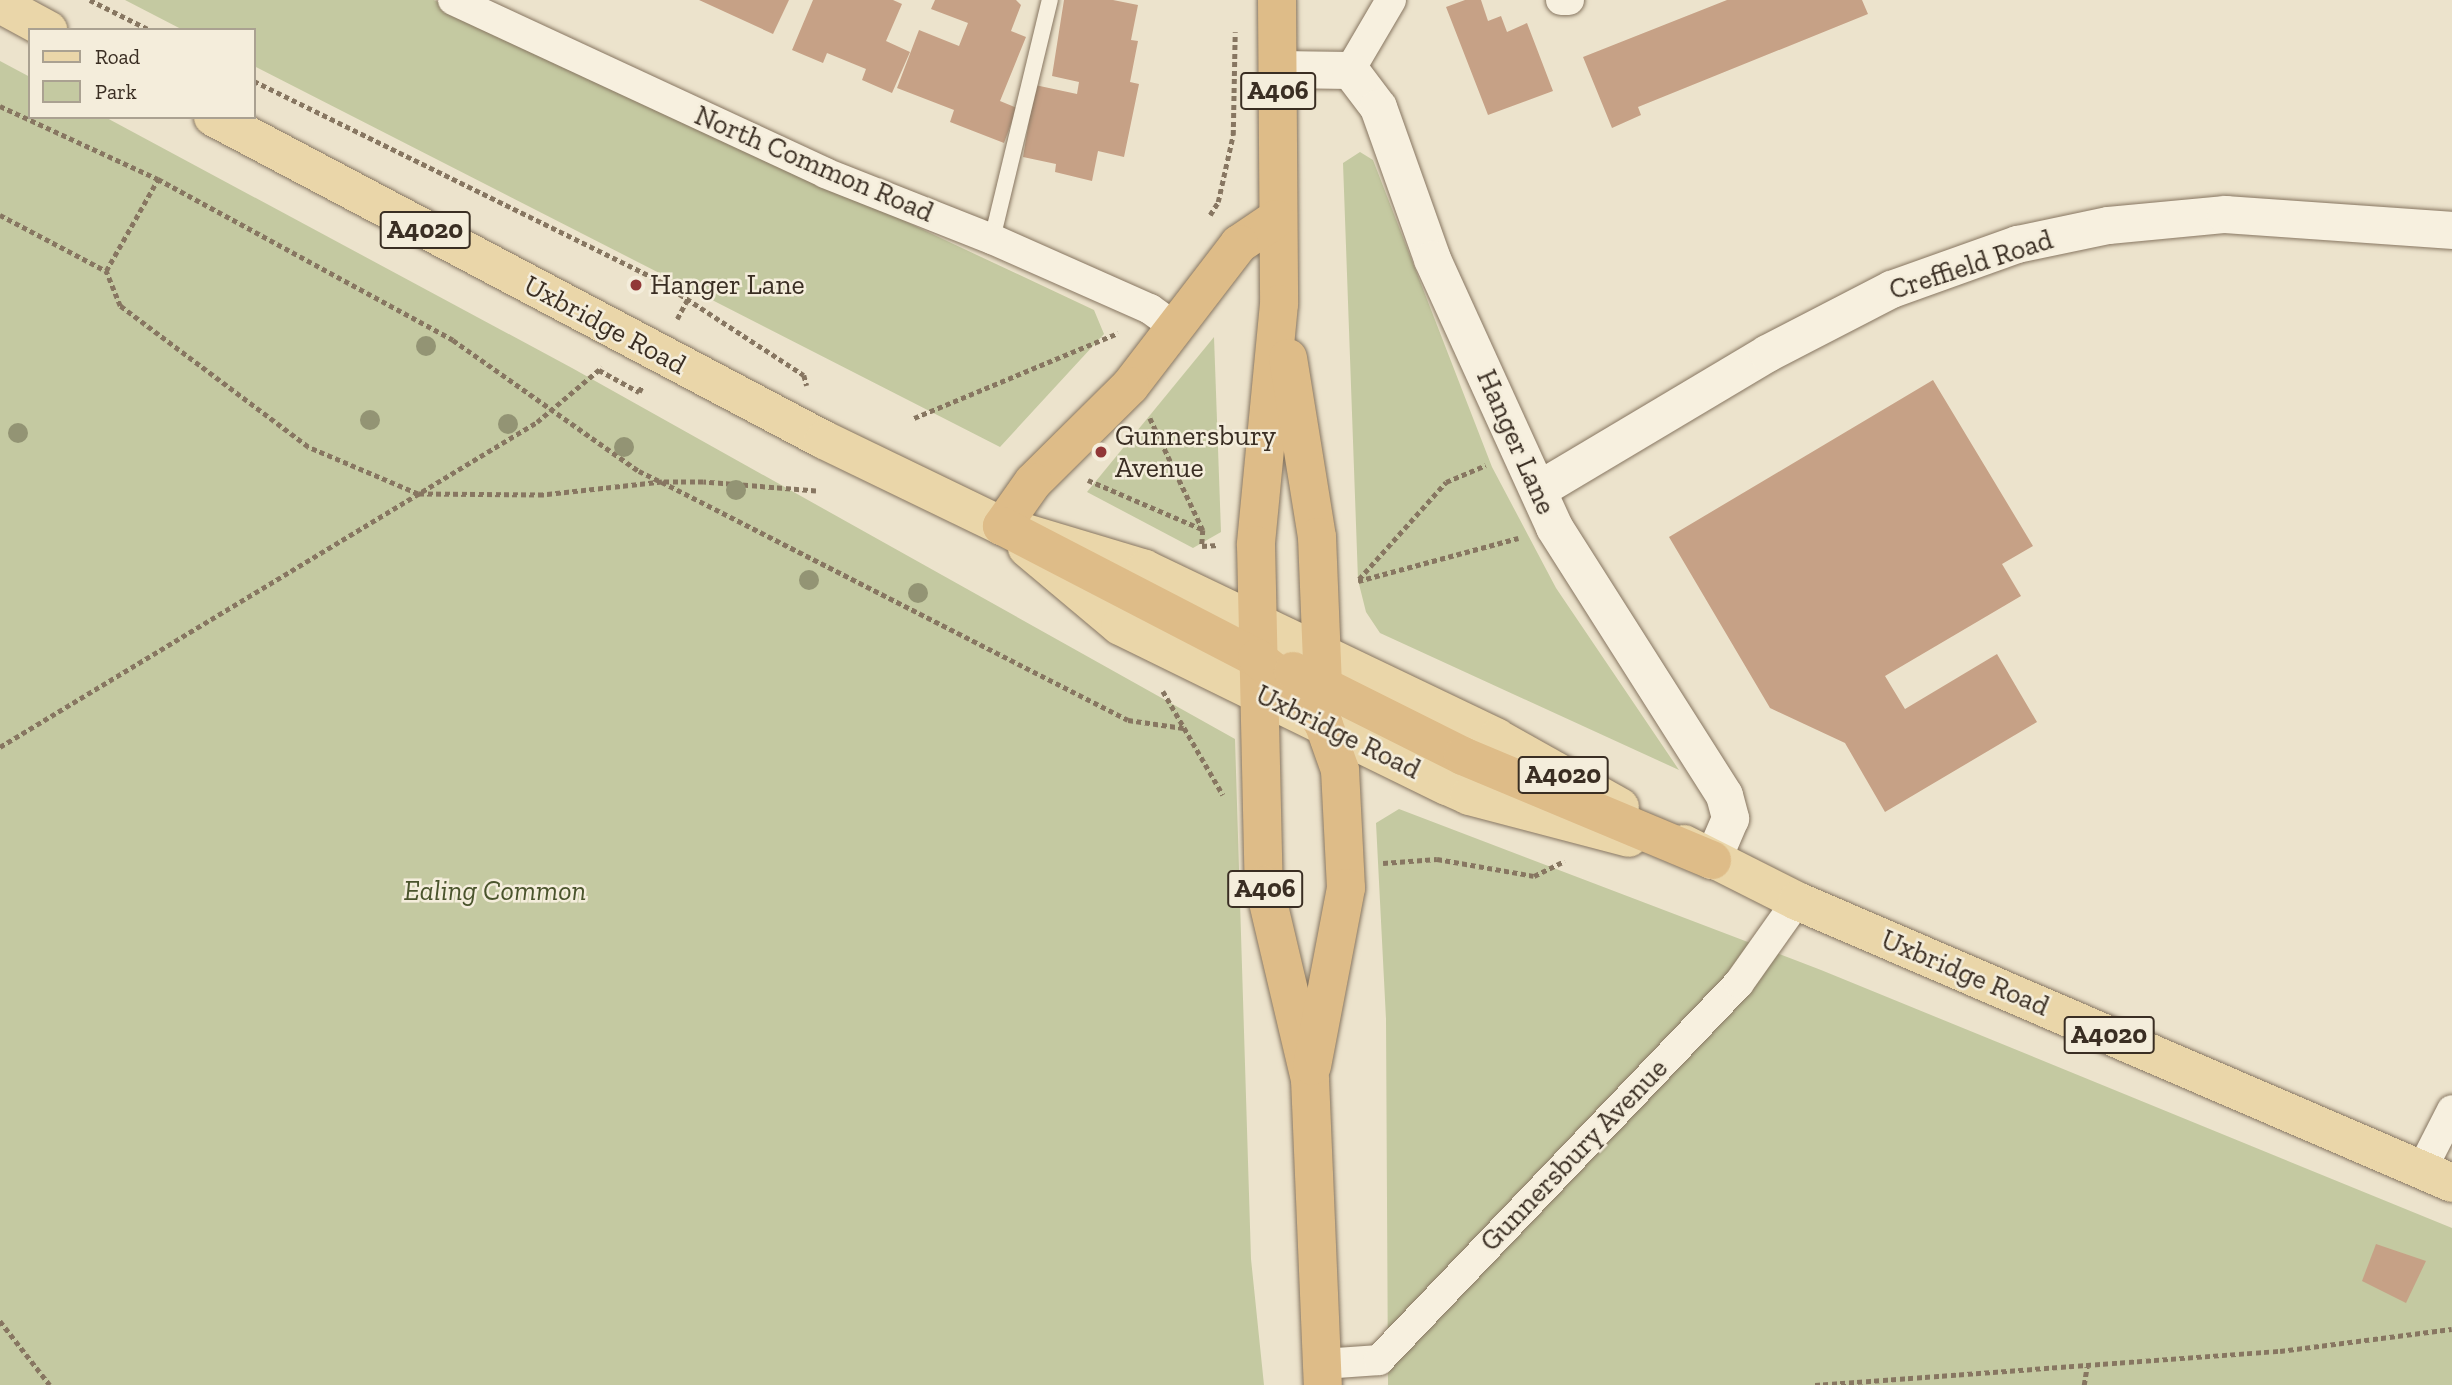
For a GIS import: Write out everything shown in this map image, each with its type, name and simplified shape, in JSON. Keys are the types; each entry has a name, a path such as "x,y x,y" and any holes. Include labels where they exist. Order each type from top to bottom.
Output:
{"highway":[{"name":"A406","path":"1277,0 1279,69 1276,219 1279,304 1317,537 1323,689"},
{"path":"1002,526 1033,482 1130,386 1239,244 1276,219"},
{"name":"A406","path":"1257,658 1256,544 1279,304"},
{"name":"Gunnersbury Avenue","path":"1257,658 1264,885 1310,1079 1323,1374"},
{"name":"Gunnersbury Avenue","path":"1310,1079 1346,888 1340,770 1323,689"}],"main road":[{"path":"0,4 44,28"},
{"name":"Uxbridge Road","path":"217,119 824,440 1002,526 1145,569 1257,658 1323,689 1469,796 1712,860"},
{"name":"Uxbridge Road","path":"1002,526 1120,626 1257,658 1323,689 1497,738 1712,860 1797,901 2437,1176"}],"street":[{"name":"North Common Road","path":"453,0 825,173 992,239 1150,309 1175,327"},
{"path":"1279,69 1350,70 1391,0"},
{"path":"1561,0 1569,0"},
{"name":"Hanger Lane","path":"1350,70 1378,107 1432,259 1554,527 1724,794 1730,818 1712,860"},
{"name":"Creffield Road","path":"1539,489 1767,353 1878,295 2017,244 2108,225 2225,214 2452,230"},
{"name":"Gunnersbury Avenue","path":"1323,1374 1379,1360 1739,982 1797,901"},
{"path":"2437,1176 2452,1110"}],"lane":[{"path":"992,239 1050,0"}],"path":[{"path":"90,0 146,28"},
{"path":"1204,224 1218,202 1233,135 1235,27"},
{"path":"256,82 658,280 804,375"},
{"path":"0,106 28,119"},
{"path":"28,119 158,179 453,340 662,482 1128,720 1184,728"},
{"path":"106,271 158,179"},
{"path":"0,215 106,271 120,306 308,447 418,494 543,495 662,482 816,491"},
{"path":"914,418 1122,331"},
{"path":"0,747 554,410 605,362"},
{"path":"599,370 639,392"},
{"path":"1145,407 1203,530 1202,546 1230,545"},
{"path":"1354,587 1446,482 1490,463"},
{"path":"1083,477 1203,530"},
{"path":"1358,580 1456,557 1554,527"},
{"path":"1157,681 1228,801"},
{"path":"1372,864 1437,859 1534,876 1564,861"},
{"path":"0,1321 50,1385"},
{"path":"1815,1385 2280,1352 2452,1329"},
{"path":"2084,1385 2087,1367"}],"green space":[{"path":"125,0 434,0 1094,310 1104,334 1000,447 256,67 256,28 179,28"},
{"name":"Ealing Common","path":"0,61 28,76 28,119 109,119 572,368 1235,739 1251,1259 1264,1385 0,1385"},
{"path":"1360,152 1373,160 1492,467 1556,588 1679,770 1380,633 1366,612 1358,580 1343,163"},
{"path":"1214,337 1221,532 1193,548 1087,492"},
{"path":"1399,809 1821,970 2452,1228 2452,1385 1388,1385 1386,1019 1376,823"}],"building":[{"path":"699,0 789,0 773,34"},
{"path":"813,0 893,0 902,4 886,41 910,52 892,93 862,80 866,69 827,53 823,63 792,50"},
{"path":"935,0 1016,0 1021,5 1011,31 1026,37 1000,101 1017,108 1004,143 950,122 954,110 897,88 919,30 959,46 968,23 931,9"},
{"path":"1064,0 1113,0 1138,5 1131,40 1138,41 1130,82 1139,84 1124,157 1098,151 1092,181 1055,172 1056,164 1023,157 1035,85 1077,94 1079,82 1052,76"},
{"path":"1465,0 1481,0 1488,21 1501,16 1507,32 1527,23 1553,91 1488,115 1446,7"},
{"path":"1727,0 1862,0 1868,14 1638,107 1641,115 1612,128 1583,57"},
{"path":"1933,380 2033,546 2002,564 2021,596 1885,676 1905,709 1997,654 2037,722 1885,812 1845,743 1770,708 1669,537"},
{"path":"2376,1244 2426,1261 2406,1303 2362,1281"}],"place":[{"name":"Hanger Lane","path":"636,285"},
{"name":"Gunnersbury Avenue","path":"1101,452"}]}
